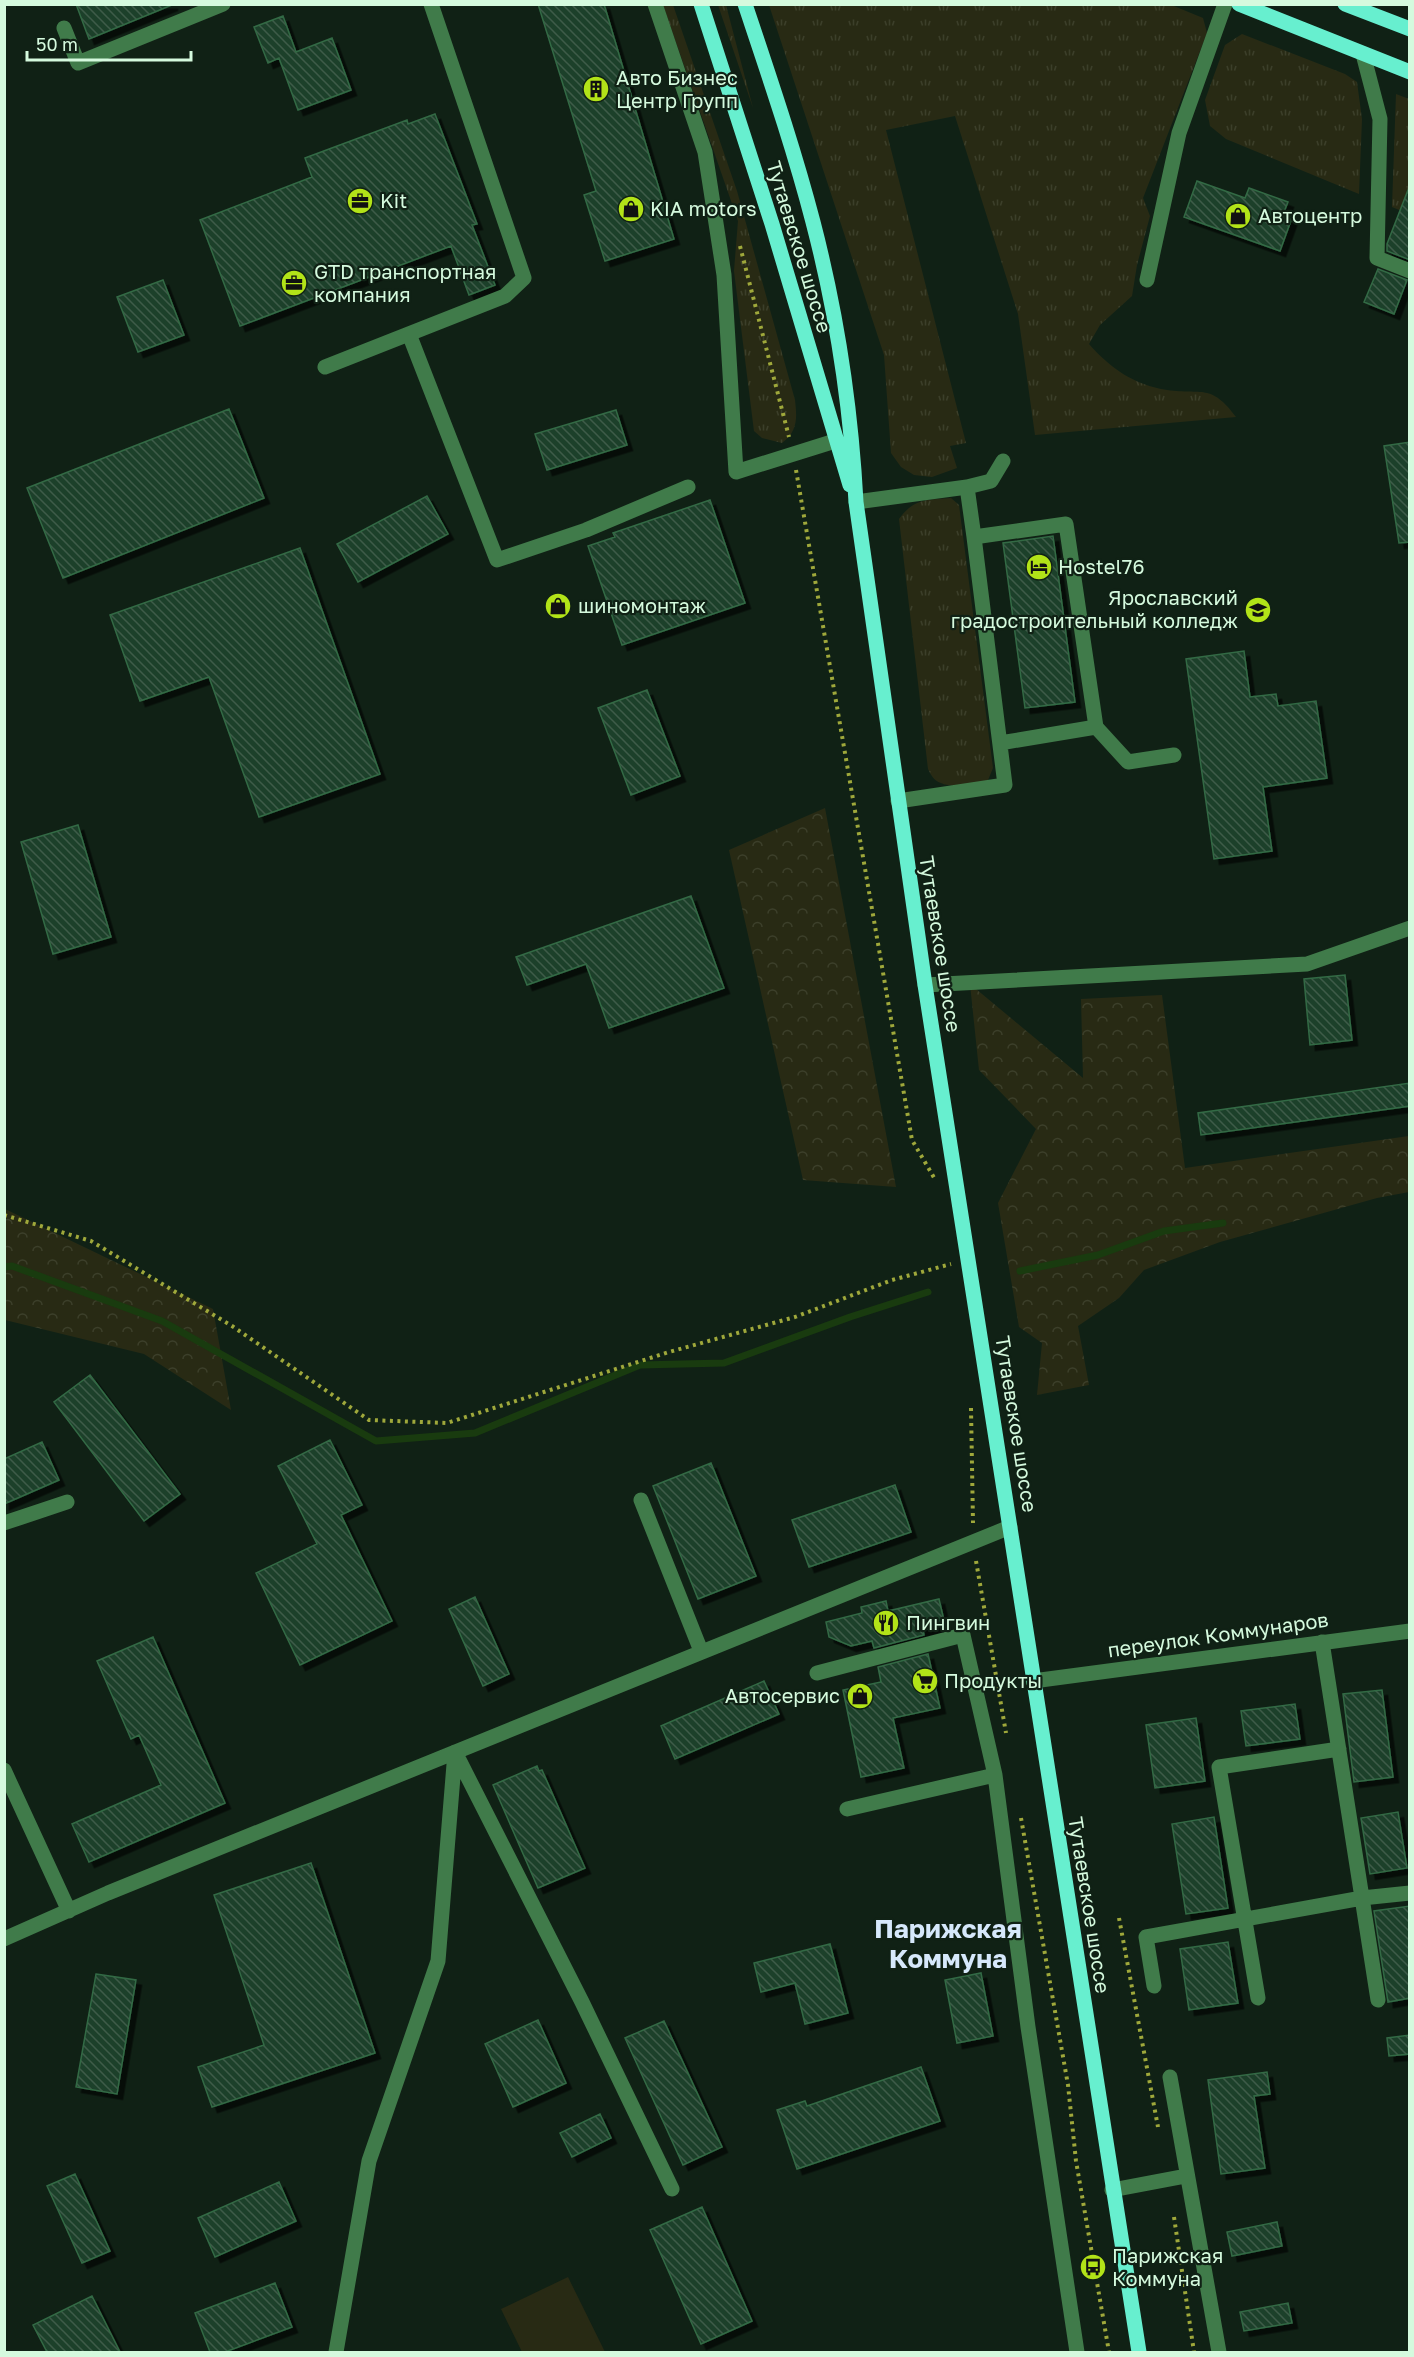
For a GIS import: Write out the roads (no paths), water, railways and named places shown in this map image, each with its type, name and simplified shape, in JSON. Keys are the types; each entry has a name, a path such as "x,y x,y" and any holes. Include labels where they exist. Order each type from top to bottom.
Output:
{"main road":[{"name":"Тутаевское шоссе","path":"701,4 772,224 835,441 856,502"},
{"name":"Тутаевское шоссе","path":"745,4 813,223 840,352 853,436 856,502 925,985 1139,2352"},
{"path":"754,32 755,4"},
{"path":"1345,4 1410,29"},
{"path":"1248,6 1410,72"},
{"path":"835,441 853,436"}],"street":[{"path":"64,28 78,63 223,4"},
{"path":"324,367 505,296 524,278 431,4"},
{"path":"655,4 705,152 724,275 736,472 835,441"},
{"path":"1147,280 1179,133 1226,4"},
{"path":"1363,54 1380,119 1377,258 1410,271"},
{"path":"410,334 497,560 594,527 688,487"},
{"path":"856,502 967,487 991,481 1003,460"},
{"path":"898,801 1005,785 967,487"},
{"path":"974,537 1066,524 1096,727 1128,762 1174,755"},
{"path":"1000,743 1096,727"},
{"path":"925,985 1307,964 1410,928"},
{"path":"641,1500 701,1651"},
{"path":"4,1522 68,1502"},
{"path":"4,1939 108,1893 1010,1527"},
{"name":"переулок Коммунаров","path":"1033,1682 1410,1631"},
{"path":"817,1673 963,1635 995,1775 1028,2027 1077,2352"},
{"path":"1322,1642 1378,2000"},
{"path":"1258,1998 1219,1767 1339,1749"},
{"path":"455,1752 582,2002 672,2189"},
{"path":"336,2352 369,2161 438,1961 455,1752"},
{"path":"4,1770 69,1911"},
{"path":"847,1809 995,1775"},
{"path":"1154,1986 1146,1937 1362,1898 1410,1893"},
{"path":"1170,2077 1219,2352"},
{"path":"1112,2190 1186,2176"}],"waterway":[{"path":"1020,1271 1098,1255 1164,1231 1223,1223"},
{"path":"4,1267 12,1266 162,1321 376,1441 475,1433 640,1365 724,1363 850,1317 928,1292"}],"place":[{"name":"Авто Бизнес Центр Групп","path":"596,89"},
{"name":"Kit","path":"360,201"},
{"name":"KIA motors","path":"631,209"},
{"name":"Автоцентр","path":"1238,216"},
{"name":"GTD транспортная компания","path":"294,283"},
{"name":"Hostel76","path":"1039,567"},
{"name":"шиномонтаж","path":"558,606"},
{"name":"Ярославский градостроительный колледж","path":"1258,610"},
{"name":"Пингвин","path":"886,1623"},
{"name":"Продукты","path":"925,1681"},
{"name":"Автосервис","path":"860,1696"},
{"name":"Парижская Коммуна","path":"1093,2267"}],"district":[{"name":"Парижская Коммуна","path":"948,1944"}]}
